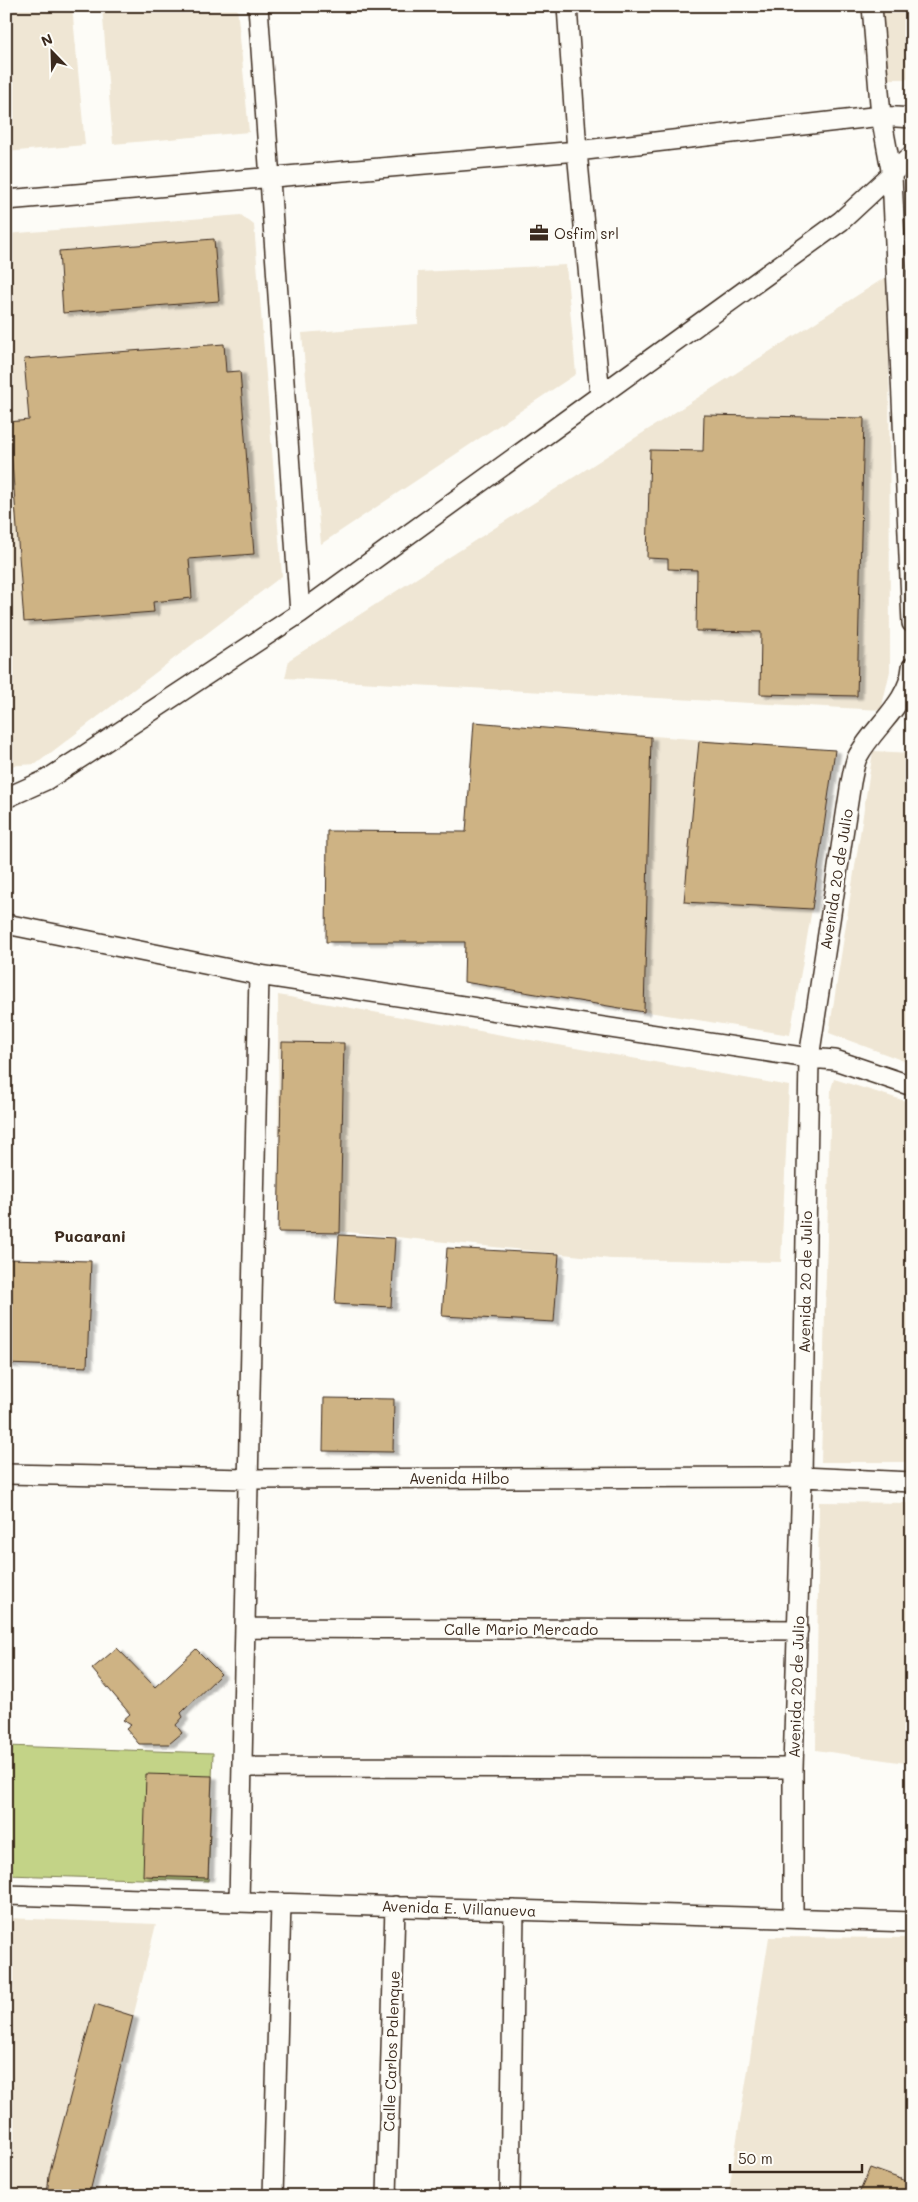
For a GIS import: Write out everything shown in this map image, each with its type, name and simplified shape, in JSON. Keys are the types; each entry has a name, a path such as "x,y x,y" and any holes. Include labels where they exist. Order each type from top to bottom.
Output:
{"street":[{"path":"258,6 300,613"},
{"path":"567,6 577,151 600,395"},
{"path":"872,6 881,116 892,174 912,623"},
{"path":"6,200 577,151 881,116 912,118"},
{"path":"6,798 46,780 300,613 840,221 912,155"},
{"name":"Avenida 20 de Julio","path":"793,1918 793,1768 802,1477 809,1058 851,782 857,757 898,703 911,674 912,667"},
{"path":"6,924 259,975 809,1058 834,1060 912,1086"},
{"path":"239,1902 259,975"},
{"name":"Avenida Hilbo","path":"6,1474 248,1479 802,1477 912,1482"},
{"name":"Calle Mario Mercado","path":"245,1628 798,1630"},
{"path":"242,1767 793,1768"},
{"name":"Avenida E. Villanueva","path":"6,1895 912,1922"},
{"path":"274,2196 281,1903"},
{"name":"Calle Carlos Palenque","path":"387,2196 395,1906"},
{"path":"510,2196 514,1910"}],"shaded area":[{"path":"6,6 72,6 85,145 6,152"},
{"path":"102,6 237,6 249,132 113,144"},
{"path":"882,6 912,6 912,79 887,79"},
{"path":"241,215 254,225 282,576 36,764 6,766 6,234"},
{"path":"566,265 576,374 321,544 302,333 418,324 418,272"},
{"path":"889,275 890,671 881,710 285,678 289,660"},
{"path":"474,722 835,750 812,909 790,1035 464,982 466,832"},
{"path":"873,751 912,753 912,1064 829,1033"},
{"path":"278,995 789,1086 781,1262 611,1259 279,1225"},
{"path":"834,1079 912,1103 912,1462 821,1462 831,1089"},
{"path":"819,1502 912,1503 912,1764 816,1750"},
{"path":"6,1918 156,1924 89,2196 6,2196"},
{"path":"769,1937 912,1938 912,2196 728,2196"}],"green space":[{"path":"6,1746 213,1753 208,1881 6,1875"}],"building":[{"path":"214,239 219,301 63,313 59,251"},
{"path":"224,344 226,372 240,371 254,554 189,559 192,598 153,602 154,612 24,622 9,422 29,420 24,359"},
{"path":"704,415 864,418 857,696 760,694 761,632 696,631 697,570 668,569 668,559 647,558 650,450 703,451"},
{"path":"474,722 651,737 644,1012 464,982 465,942 326,942 327,831 466,832"},
{"path":"699,741 835,750 812,909 684,902"},
{"path":"282,1042 344,1043 340,1233 278,1232"},
{"path":"339,1235 395,1238 391,1307 335,1304"},
{"path":"447,1248 559,1254 554,1322 442,1316"},
{"path":"6,1259 91,1261 87,1367 6,1364"},
{"path":"324,1398 394,1399 393,1452 323,1451"},
{"path":"117,1648 155,1687 196,1649 221,1674 181,1713 183,1717 176,1725 182,1733 169,1744 139,1744 126,1729 131,1725 123,1720 130,1714 92,1669"},
{"path":"146,1774 212,1776 208,1878 143,1876"},
{"path":"95,2004 133,2016 89,2196 47,2196 49,2175"},
{"path":"870,2168 912,2183 912,2196 858,2196"}],"place":[{"name":"Osfim srl","path":"539,233"}],"district":[{"name":"Pucarani","path":"90,1235"}]}
